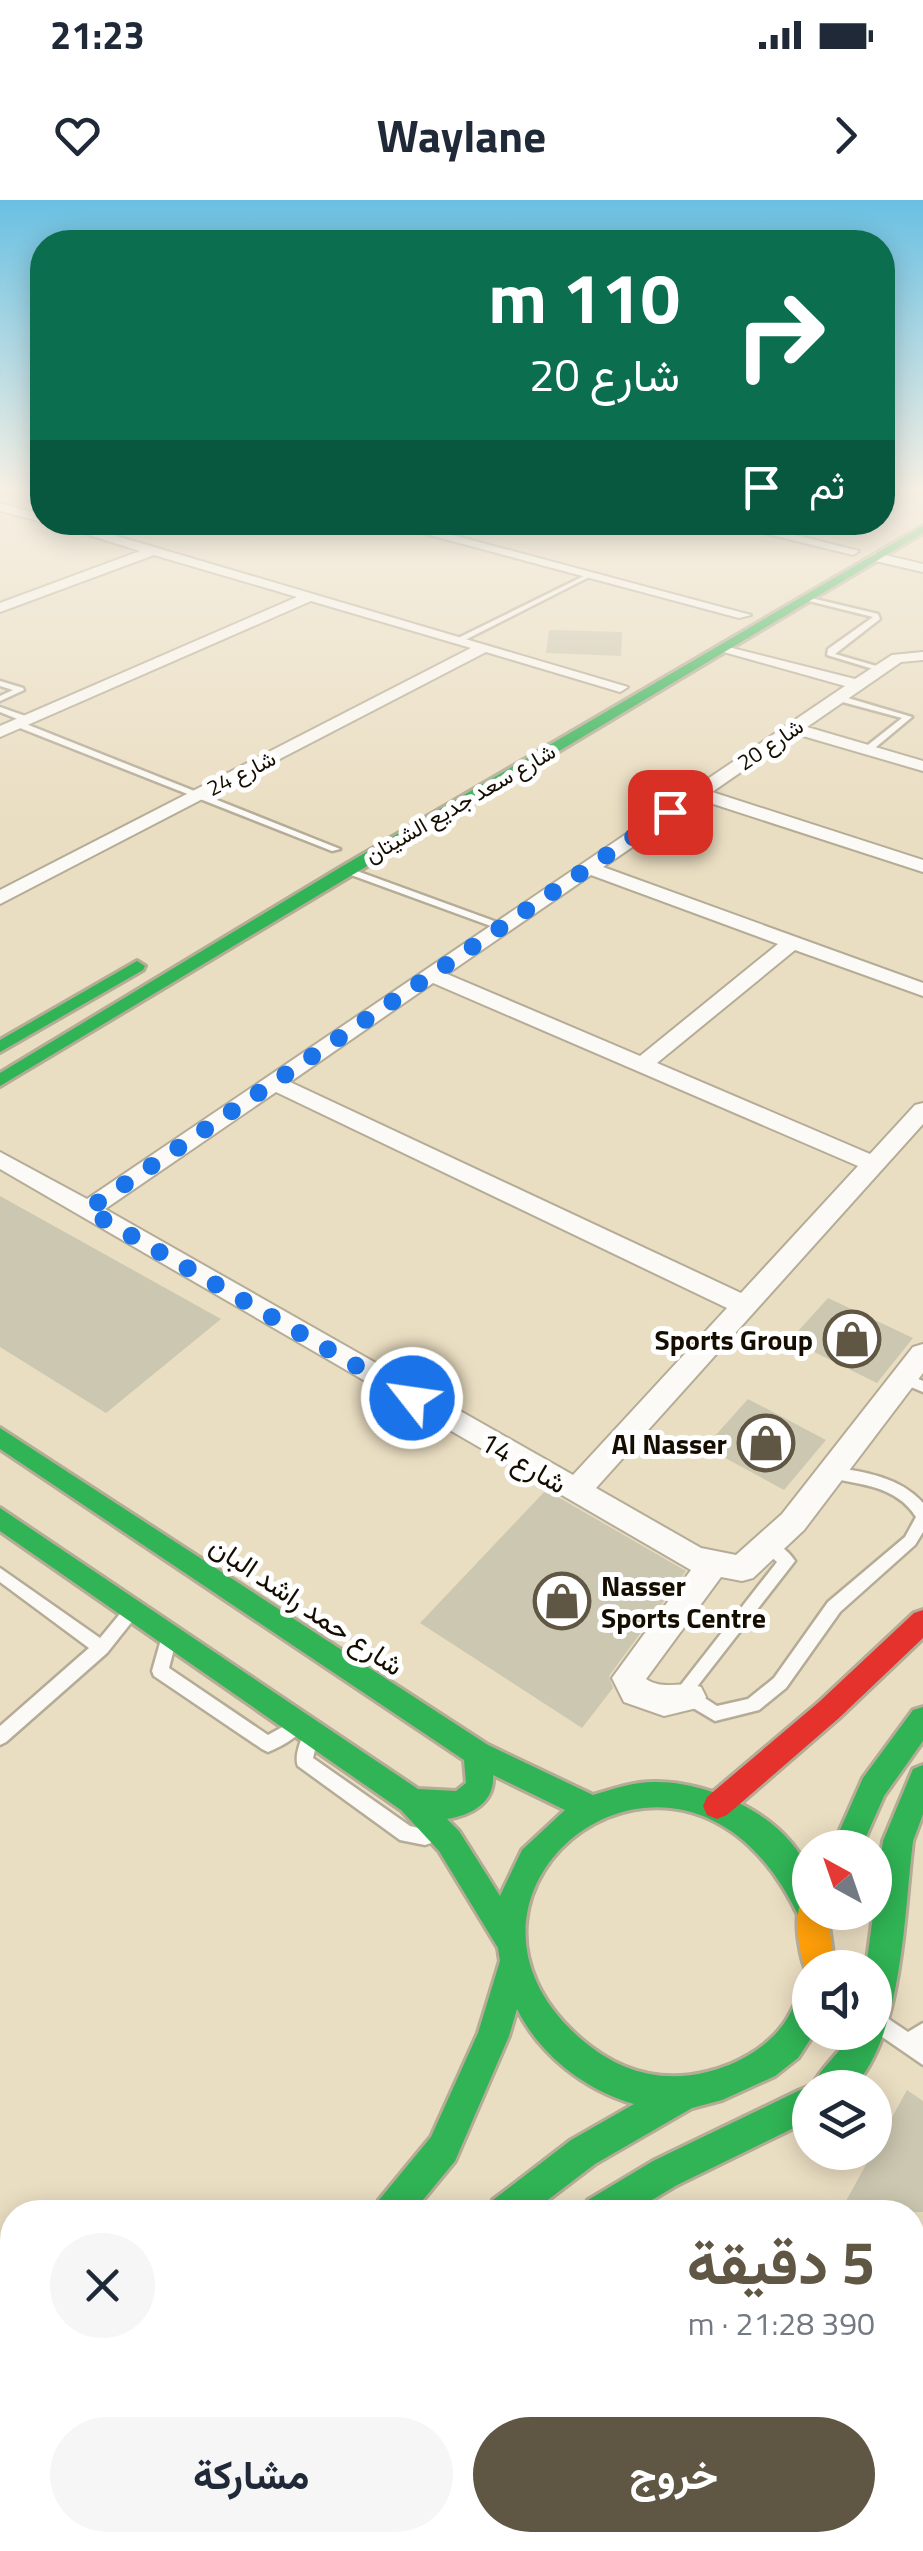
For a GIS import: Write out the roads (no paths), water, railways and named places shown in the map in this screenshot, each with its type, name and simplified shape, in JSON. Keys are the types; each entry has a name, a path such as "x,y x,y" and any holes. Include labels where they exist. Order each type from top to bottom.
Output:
{"street":[{"path":"0,608 25,599"},
{"path":"0,732 305,599"},
{"path":"315,599 620,688"},
{"path":"684,599 744,614"},
{"name":"شارع سعد جديع الشيتان","path":"326,854 773,599"},
{"name":"شارع سعد جديع الشيتان","path":"0,1082 346,870 807,599"},
{"name":"شارع 24","path":"0,898 483,648"},
{"path":"725,648 858,685"},
{"name":"شارع 20","path":"87,1210 897,658 923,656"},
{"path":"792,728 923,766"},
{"path":"697,794 923,866"},
{"path":"361,835 358,840 363,846 388,846"},
{"path":"326,854 339,860 346,870"},
{"path":"589,868 923,990"},
{"path":"642,1065 792,942"},
{"path":"0,1047 150,958"},
{"path":"431,975 874,1164"},
{"path":"274,1082 744,1305"},
{"path":"575,1492 923,1110"},
{"name":"شارع 14","path":"0,1160 694,1560 728,1566"},
{"path":"688,1698 664,1702 636,1692 628,1678 728,1566 767,1546 793,1522 831,1472 914,1382 923,1354"},
{"name":"شارع حمد راشد البان","path":"0,1437 478,1754 588,1807"},
{"path":"70,1508 98,1501"},
{"path":"0,1518 410,1801 448,1841 511,1941"},
{"path":"52,1526 48,1537 56,1557"},
{"path":"717,1806 829,1710 923,1621"},
{"path":"854,1830 872,1787 923,1719"},
{"path":"410,1801 436,1808 464,1805 478,1791 484,1772 478,1754"},
{"path":"885,1950 887,1892 898,1836 923,1778"},
{"path":"682,2096 626,2087 574,2059 535,2017 513,1967 510,1918 520,1874 546,1836 588,1807 623,1795 670,1794 717,1806 760,1833 792,1869"},
{"path":"402,2200 443,2149 493,2036 513,1967"},
{"path":"520,2200 583,2152 682,2096 734,2084 778,2057 792,2038"},
{"path":"620,2200 665,2172 792,2112"}],"lane":[{"path":"458,640 542,599"},
{"path":"807,599 876,615 878,618 831,655 880,670"},
{"path":"0,683 20,690 0,698"},
{"path":"838,698 908,718 868,750"},
{"path":"0,709 326,854"},
{"path":"346,870 502,927"},
{"path":"767,1546 786,1560 688,1686 688,1698 714,1714 754,1705 780,1683 834,1607 910,1541 923,1517 917,1502 876,1480 831,1472"},
{"path":"0,1574 101,1648"},
{"path":"0,1737 101,1648 132,1610"},
{"path":"170,1636 160,1671 268,1744 305,1729 304,1761 406,1834 448,1841"},
{"path":"892,2028 918,2044"}],"place":[{"name":"Sports Group","path":"852,1339"},
{"name":"Al Nasser","path":"766,1443"},
{"name":"Nasser Sports Centre","path":"562,1601"}]}
